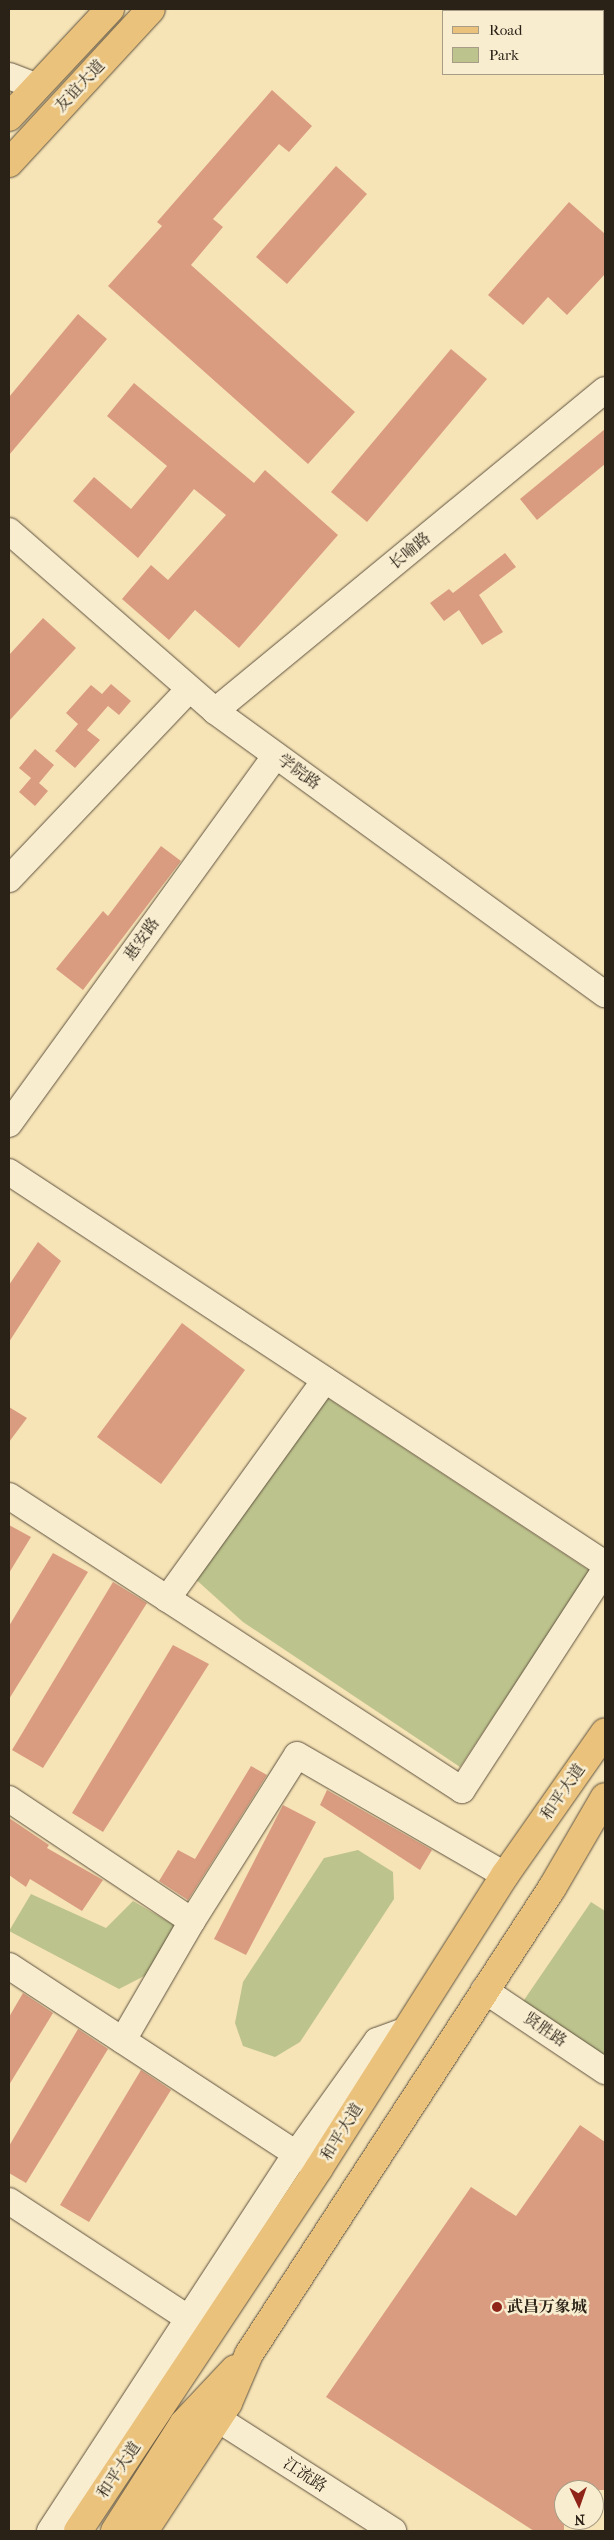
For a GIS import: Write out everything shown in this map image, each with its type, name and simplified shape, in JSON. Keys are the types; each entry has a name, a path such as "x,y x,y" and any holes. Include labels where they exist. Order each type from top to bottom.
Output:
{"main road":[{"name":"友谊大道","path":"9,117 110,9"},
{"name":"友谊大道","path":"9,164 151,9"},
{"name":"和平大道","path":"78,2531 319,2168 505,1875 605,1732"},
{"path":"144,2531 218,2419 249,2354 484,1990 605,1797"},
{"path":"114,2531 184,2423 249,2354"}],"street":[{"path":"9,76 37,87"},
{"name":"长喻路","path":"214,711 605,390"},
{"name":"学院路","path":"9,531 214,711 605,994"},
{"path":"9,879 189,689"},
{"name":"惠安路","path":"9,1124 276,755"},
{"path":"9,1172 605,1564"},
{"path":"167,1598 325,1380"},
{"path":"9,1496 462,1790 605,1570"},
{"path":"123,2040 192,1921 297,1754 505,1875"},
{"path":"9,1799 192,1921"},
{"path":"9,1966 319,2168"},
{"name":"贤胜路","path":"484,1990 605,2071"},
{"path":"50,2531 296,2154 378,2041 407,2030"},
{"path":"9,2201 189,2319"},
{"name":"江流路","path":"218,2419 393,2531"}],"green space":[{"path":"323,1395 590,1571 460,1767 243,1622 192,1576"},
{"path":"358,1850 393,1872 394,1899 300,2042 275,2057 243,2046 235,2023 243,1982 324,1858"},
{"path":"31,1894 106,1928 133,1901 174,1925 150,1973 119,1989 9,1931"},
{"path":"591,1902 605,1911 605,2058 522,2003"}],"building":[{"path":"272,90 312,126 289,152 279,144 213,219 223,227 191,265 355,412 308,464 108,286 162,226 157,222"},
{"path":"336,166 367,194 287,284 256,257"},
{"path":"569,202 605,234 605,274 567,315 548,297 523,325 488,295"},
{"path":"78,314 107,339 9,455 9,397"},
{"path":"451,349 487,379 367,522 331,492"},
{"path":"134,383 254,483 265,470 338,535 239,648 195,610 169,640 122,599 151,565 168,580 226,515 194,489 138,558 73,501 94,477 131,509 167,466 107,416"},
{"path":"605,429 605,464 537,520 520,499"},
{"path":"505,553 516,567 479,595 503,632 482,645 459,610 444,621 430,603 449,589 453,593"},
{"path":"43,618 76,648 9,721 9,655"},
{"path":"111,684 131,701 119,715 108,706 87,730 100,740 75,768 55,751 78,724 66,713 91,685 102,694"},
{"path":"35,749 54,765 39,783 48,791 35,806 19,792 31,778 19,768"},
{"path":"161,846 181,861 83,990 56,969 103,911 108,916"},
{"path":"38,1242 61,1261 9,1342 9,1285"},
{"path":"182,1323 245,1370 161,1484 97,1437"},
{"path":"9,1407 27,1418 9,1442"},
{"path":"9,1525 31,1537 9,1573"},
{"path":"53,1553 88,1572 9,1699 9,1626"},
{"path":"113,1582 147,1603 43,1768 12,1750"},
{"path":"173,1645 209,1664 103,1832 72,1813"},
{"path":"251,1766 267,1775 188,1900 159,1881 178,1850 195,1859"},
{"path":"327,1790 432,1850 420,1870 320,1805"},
{"path":"283,1805 316,1822 246,1955 214,1939"},
{"path":"9,1818 49,1845 47,1848 103,1880 82,1911 30,1879 26,1887 9,1875"},
{"path":"23,1993 53,2013 9,2085 9,2017"},
{"path":"78,2029 108,2049 26,2183 9,2173 9,2146"},
{"path":"141,2070 171,2090 89,2222 60,2205"},
{"name":"武昌万象城","path":"580,2125 605,2142 605,2490 604,2480 554,2480 554,2530 564,2531 534,2531 326,2397 471,2187 516,2216"}],"place":[{"name":"武昌万象城","path":"497,2307"}]}
